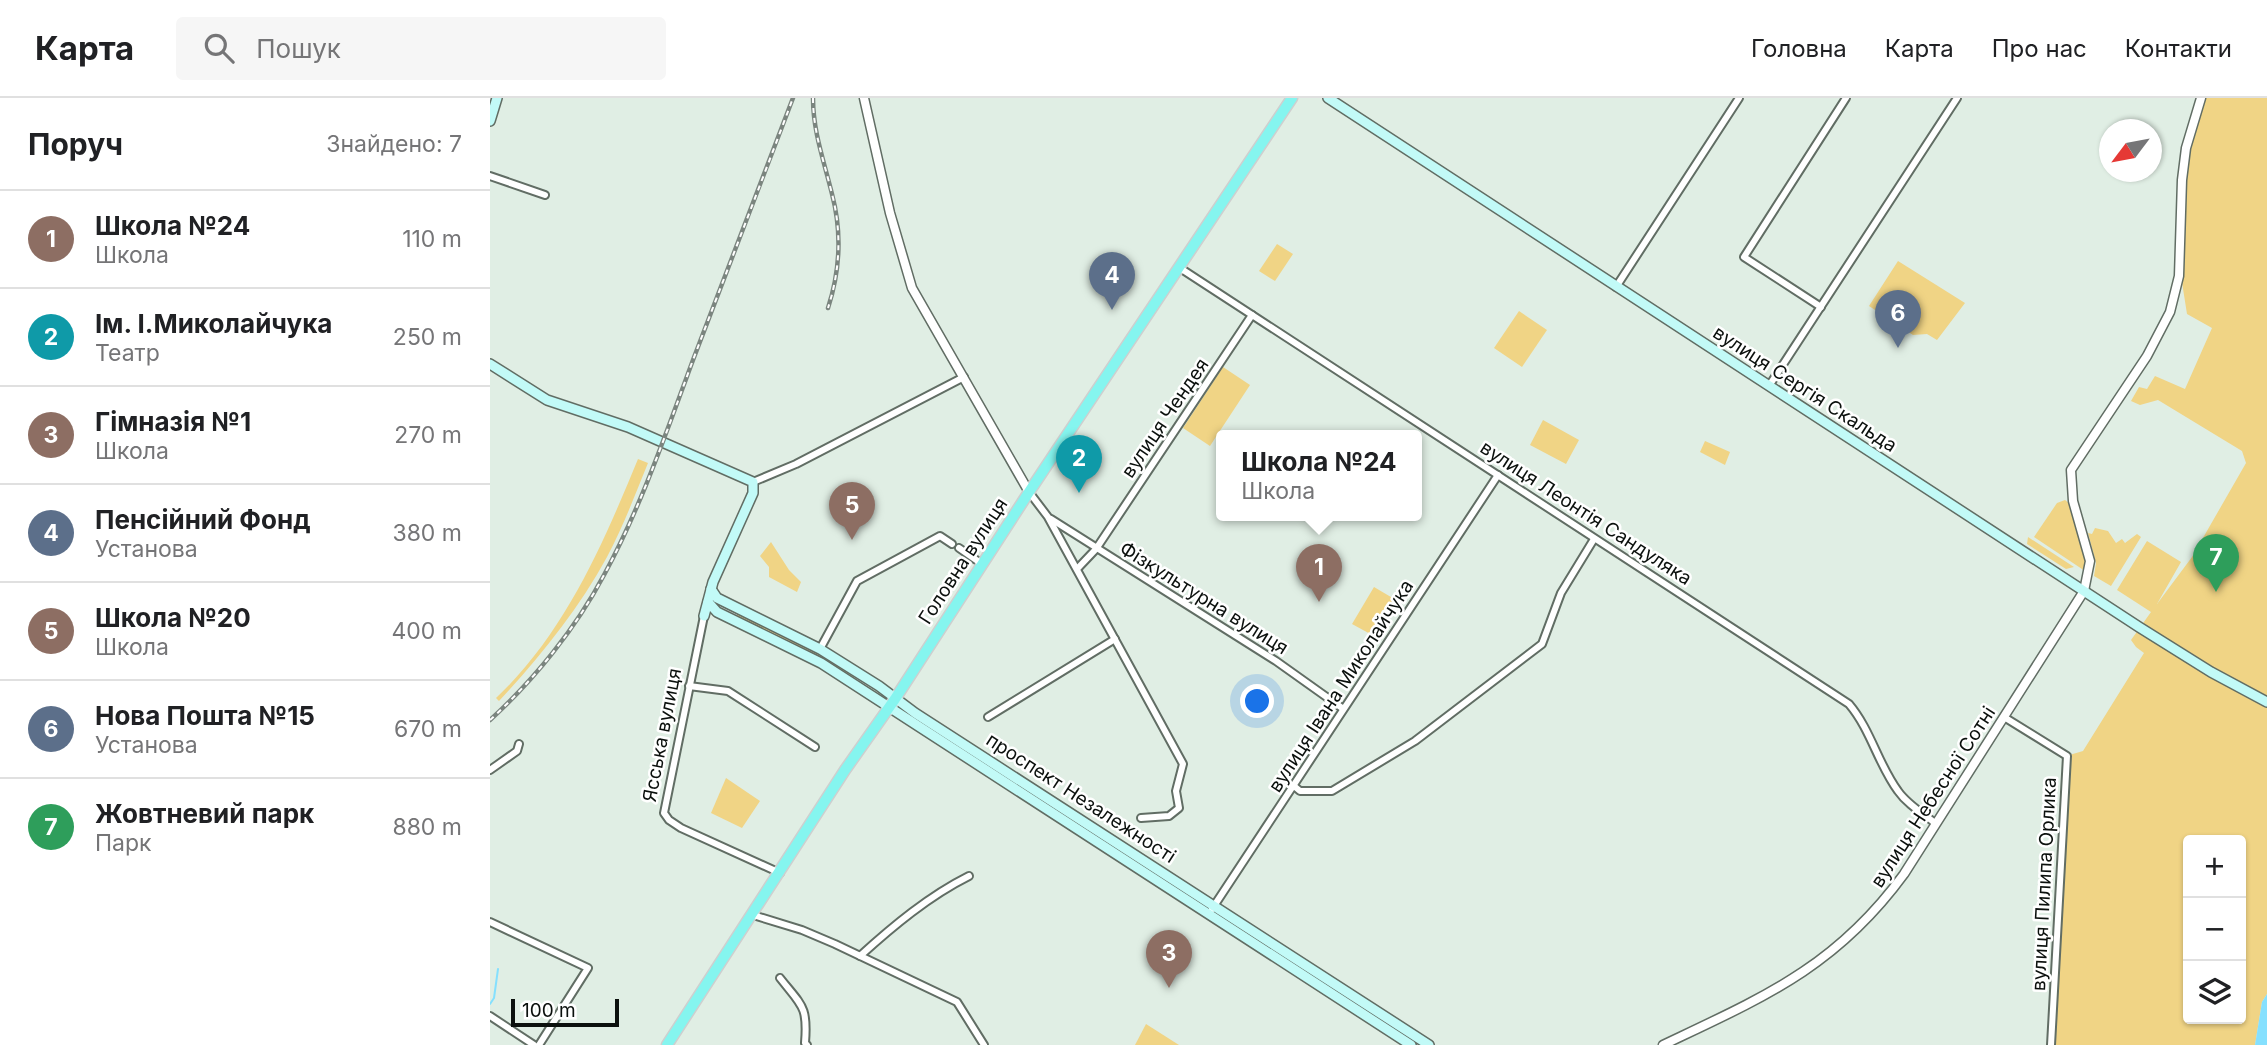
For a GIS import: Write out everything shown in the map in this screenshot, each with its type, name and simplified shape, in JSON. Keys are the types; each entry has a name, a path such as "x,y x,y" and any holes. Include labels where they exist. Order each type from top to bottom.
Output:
{"main road":[{"path":"490,121 497,98"},
{"name":"Головна вулиця","path":"667,1045 845,770 895,699 1029,492 1292,98"},
{"name":"вулиця Сергія Скальда","path":"1328,98 2084,591 2211,672 2267,702"},
{"path":"490,364 547,400 628,427 753,482 753,493 711,589 704,616"},
{"name":"проспект Незалежності","path":"711,589 717,598 820,649 1429,1045"},
{"name":"проспект Незалежності","path":"708,601 717,612 821,663 1410,1045"},
{"path":"704,616 717,612"}],"street":[{"path":"864,98 890,213 912,288 1029,492 1048,517 1184,764 1176,790 1179,808 1168,816 1141,818"},
{"path":"1616,287 1739,98"},
{"path":"1821,307 1744,257 1846,98"},
{"path":"1769,386 1957,98"},
{"path":"2084,591 2090,561 2073,501 2071,470 2147,356 2171,312 2179,276 2182,180 2186,148 2201,98"},
{"path":"490,176 545,195"},
{"name":"вулиця Леонтія Сандуляка","path":"1180,268 1849,704 1863,722 1896,788 1935,823"},
{"name":"вулиця Чендея","path":"1077,569 1096,549 1252,315"},
{"path":"753,482 796,464 964,377"},
{"name":"вулиця Івана Миколайчука","path":"1209,913 1498,475"},
{"name":"Фізкультурна вулиця","path":"1048,517 1276,662 1342,708"},
{"path":"820,649 857,582 940,536 982,564"},
{"path":"1294,786 1300,791 1332,791 1415,741 1542,644 1561,593 1594,539"},
{"name":"вулиця Небесної Сотні","path":"1663,1045 1796,979 1850,937 1904,874 2084,591"},
{"name":"Ясська вулиця","path":"704,616 664,813 681,828 780,873"},
{"path":"988,717 1115,639"},
{"path":"689,686 728,691 815,747"},
{"name":"вулиця Пилипа Орлика","path":"2004,717 2067,756 2051,1045"},
{"path":"490,771 517,751 519,744"},
{"path":"860,956 890,929 948,886 969,876"},
{"path":"753,915 802,930 957,1002 984,1045"},
{"path":"490,922 588,968 537,1045 490,1016"},
{"path":"780,978 802,1006 807,1017 807,1045"}],"shaded area":[{"path":"2201,98 2267,98 2267,994 2262,1002 2255,1045 2049,1045 2066,756 2083,751 2144,653 2131,640 2151,612 2117,590 2147,541 2181,562 2157,604 2192,557 2246,463 2242,451 2158,400 2140,405 2131,401 2139,387 2147,389 2155,376 2185,389 2212,328 2187,314 2181,276 2187,148"},
{"path":"1277,244 1293,254 1275,281 1259,271"},
{"path":"1898,261 1965,303 1937,340 1927,334 1913,335 1869,306"},
{"path":"1519,311 1547,330 1522,367 1494,348"},
{"path":"1223,367 1250,385 1220,430 1216,430 1216,437 1210,446 1183,428"},
{"path":"1543,420 1579,440 1566,464 1530,445"},
{"path":"1705,441 1730,452 1725,465 1700,452"},
{"path":"638,459 648,463 607,557 558,632 499,701 496,698 542,645 580,586"},
{"path":"2065,500 2070,504 2087,560 2085,571 2034,537 2057,503"},
{"path":"2095,528 2108,531 2116,543 2122,539 2125,543 2137,534 2141,537 2111,586 2094,576 2096,563 2088,533 2092,534"},
{"path":"2028,537 2074,567 2066,569 2027,544"},
{"path":"771,542 789,570 801,582 797,592 769,577 769,567 760,556"},
{"path":"1374,587 1396,600 1374,636 1352,624"},
{"path":"738,613 823,657 854,677 853,679 813,654 737,616"},
{"path":"726,778 760,801 742,828 711,813"},
{"path":"1146,1024 1179,1045 1135,1045"}],"water":[{"path":"2267,994 2267,1045 2255,1045 2262,1002"}],"waterway":[{"path":"490,1004 494,998 498,969"}],"railway":[{"path":"490,720 538,671 567,634 593,595 630,523 793,98"},
{"path":"813,98 817,135 837,223 837,266 828,308"}],"place":[{"name":"Пенсійний Фонд","path":"1112,310"},
{"name":"Нова Пошта №15","path":"1898,348"},
{"name":"Ім. І.Миколайчука","path":"1079,493"},
{"name":"Школа №20","path":"852,540"},
{"name":"Жовтневий парк","path":"2216,592"},
{"name":"Школа №24","path":"1319,602"},
{"name":"Гімназія №1","path":"1169,988"}]}
